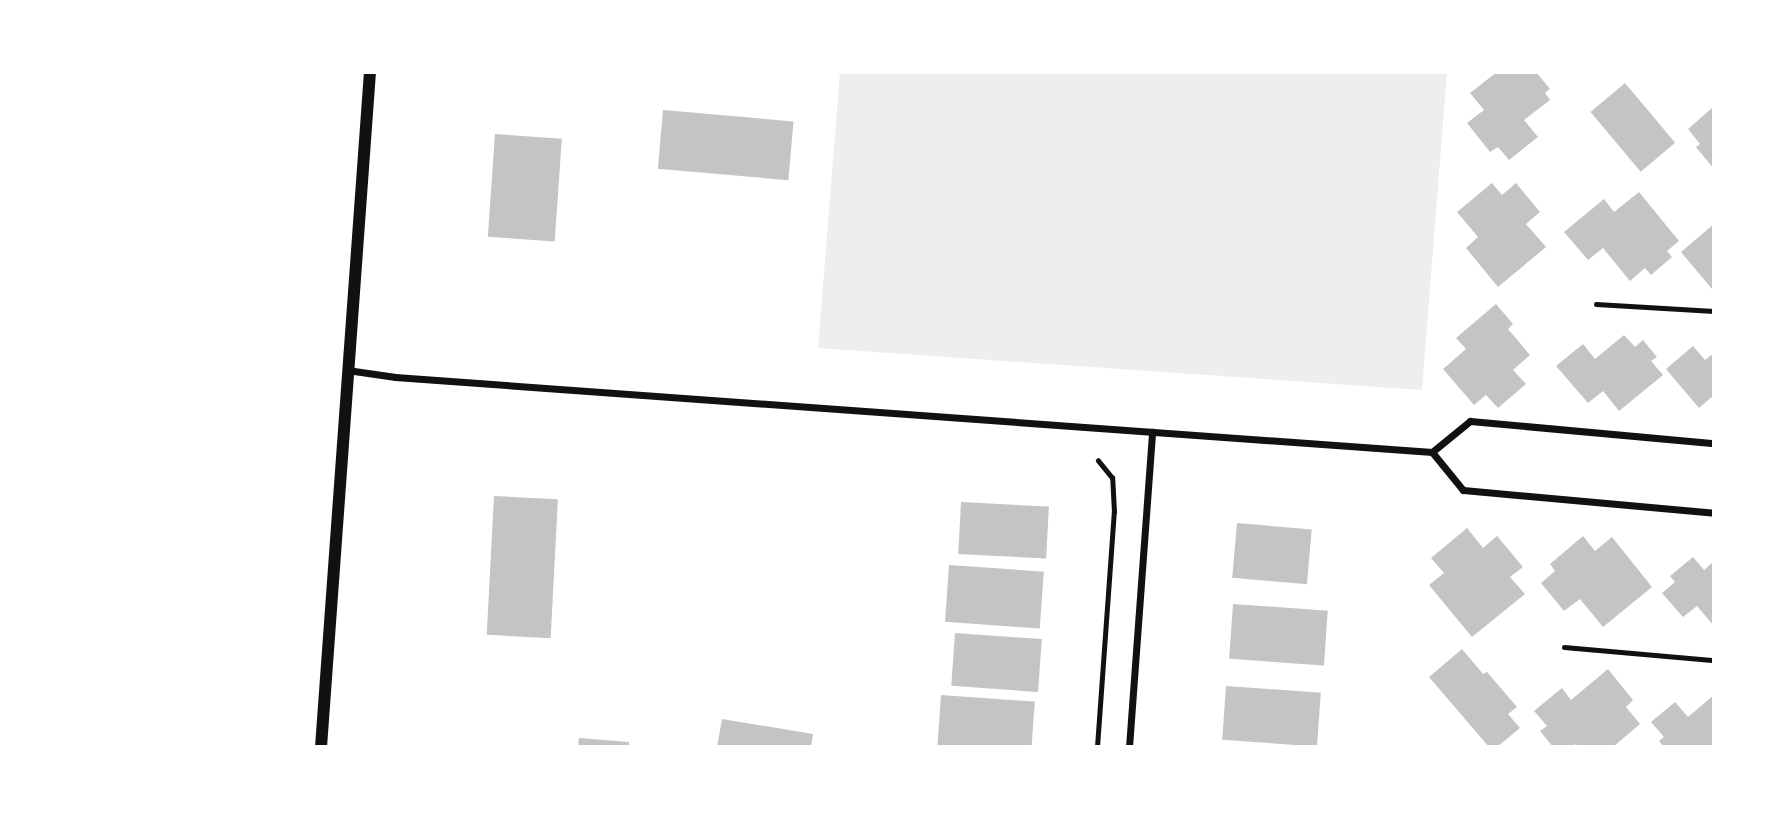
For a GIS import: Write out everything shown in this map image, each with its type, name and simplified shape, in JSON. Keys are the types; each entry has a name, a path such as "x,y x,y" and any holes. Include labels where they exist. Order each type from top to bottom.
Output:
{"street":[{"path":"321,747 346,370 370,72"},
{"path":"346,370 395,377 1432,452 1470,421 1714,443"},
{"path":"1129,747 1152,432"},
{"path":"1432,452 1463,490 1714,513"}],"lane":[{"path":"1596,304 1714,312"},
{"path":"1564,647 1714,660"}],"path":[{"path":"1097,747 1114,512 1112,478 1098,461"}],"shaded area":[{"path":"840,72 1447,72 1422,390 818,348"}],"building":[{"path":"1497,72 1536,72 1550,89 1545,93 1550,100 1524,120 1538,137 1509,160 1498,147 1490,152 1467,123 1484,110 1470,93"},
{"path":"1625,83 1675,143 1641,172 1591,112"},
{"path":"1712,108 1714,169 1696,147 1700,144 1688,129"},
{"path":"663,110 794,121 788,180 658,169"},
{"path":"495,134 562,139 555,241 488,237"},
{"path":"1492,183 1502,195 1516,183 1540,212 1526,224 1546,247 1498,287 1466,248 1478,237 1457,212"},
{"path":"1639,192 1679,241 1667,251 1672,257 1651,275 1645,268 1630,281 1603,248 1588,260 1564,232 1604,199 1614,212"},
{"path":"1714,224 1714,287 1712,289 1681,252"},
{"path":"1496,304 1513,324 1508,329 1530,355 1513,370 1526,384 1498,408 1486,395 1474,405 1443,369 1466,349 1456,338"},
{"path":"1624,335 1635,347 1643,340 1657,357 1651,361 1663,375 1619,411 1603,391 1588,403 1556,366 1583,344 1595,359"},
{"path":"1693,346 1705,360 1714,353 1714,395 1699,408 1666,369"},
{"path":"494,496 558,499 551,638 487,635"},
{"path":"961,502 1049,507 1046,559 958,554"},
{"path":"1237,523 1312,530 1307,584 1232,578"},
{"path":"1467,528 1483,548 1497,536 1523,567 1510,577 1525,594 1472,637 1429,585 1444,573 1431,558"},
{"path":"1583,536 1595,551 1612,537 1652,587 1603,627 1580,599 1564,611 1541,583 1555,571 1550,564"},
{"path":"1693,557 1704,570 1714,561 1714,626 1697,606 1683,617 1662,593 1675,582 1670,576"},
{"path":"949,565 1044,572 1040,628 945,622"},
{"path":"1233,604 1328,611 1324,665 1229,659"},
{"path":"955,633 1042,639 1038,692 951,686"},
{"path":"1462,649 1483,674 1487,672 1517,707 1508,714 1520,728 1497,747 1489,747 1429,677"},
{"path":"1608,669 1633,700 1626,707 1640,724 1613,747 1578,747 1576,744 1571,747 1553,747 1540,731 1547,726 1534,711 1562,688 1571,700"},
{"path":"1226,686 1321,693 1317,746 1222,740"},
{"path":"941,695 1035,702 1032,747 937,747"},
{"path":"1714,695 1714,747 1664,747 1659,741 1664,737 1651,722 1675,702 1688,717"},
{"path":"722,719 813,734 811,747 717,747"},
{"path":"579,738 629,742 629,747 578,747"}]}
